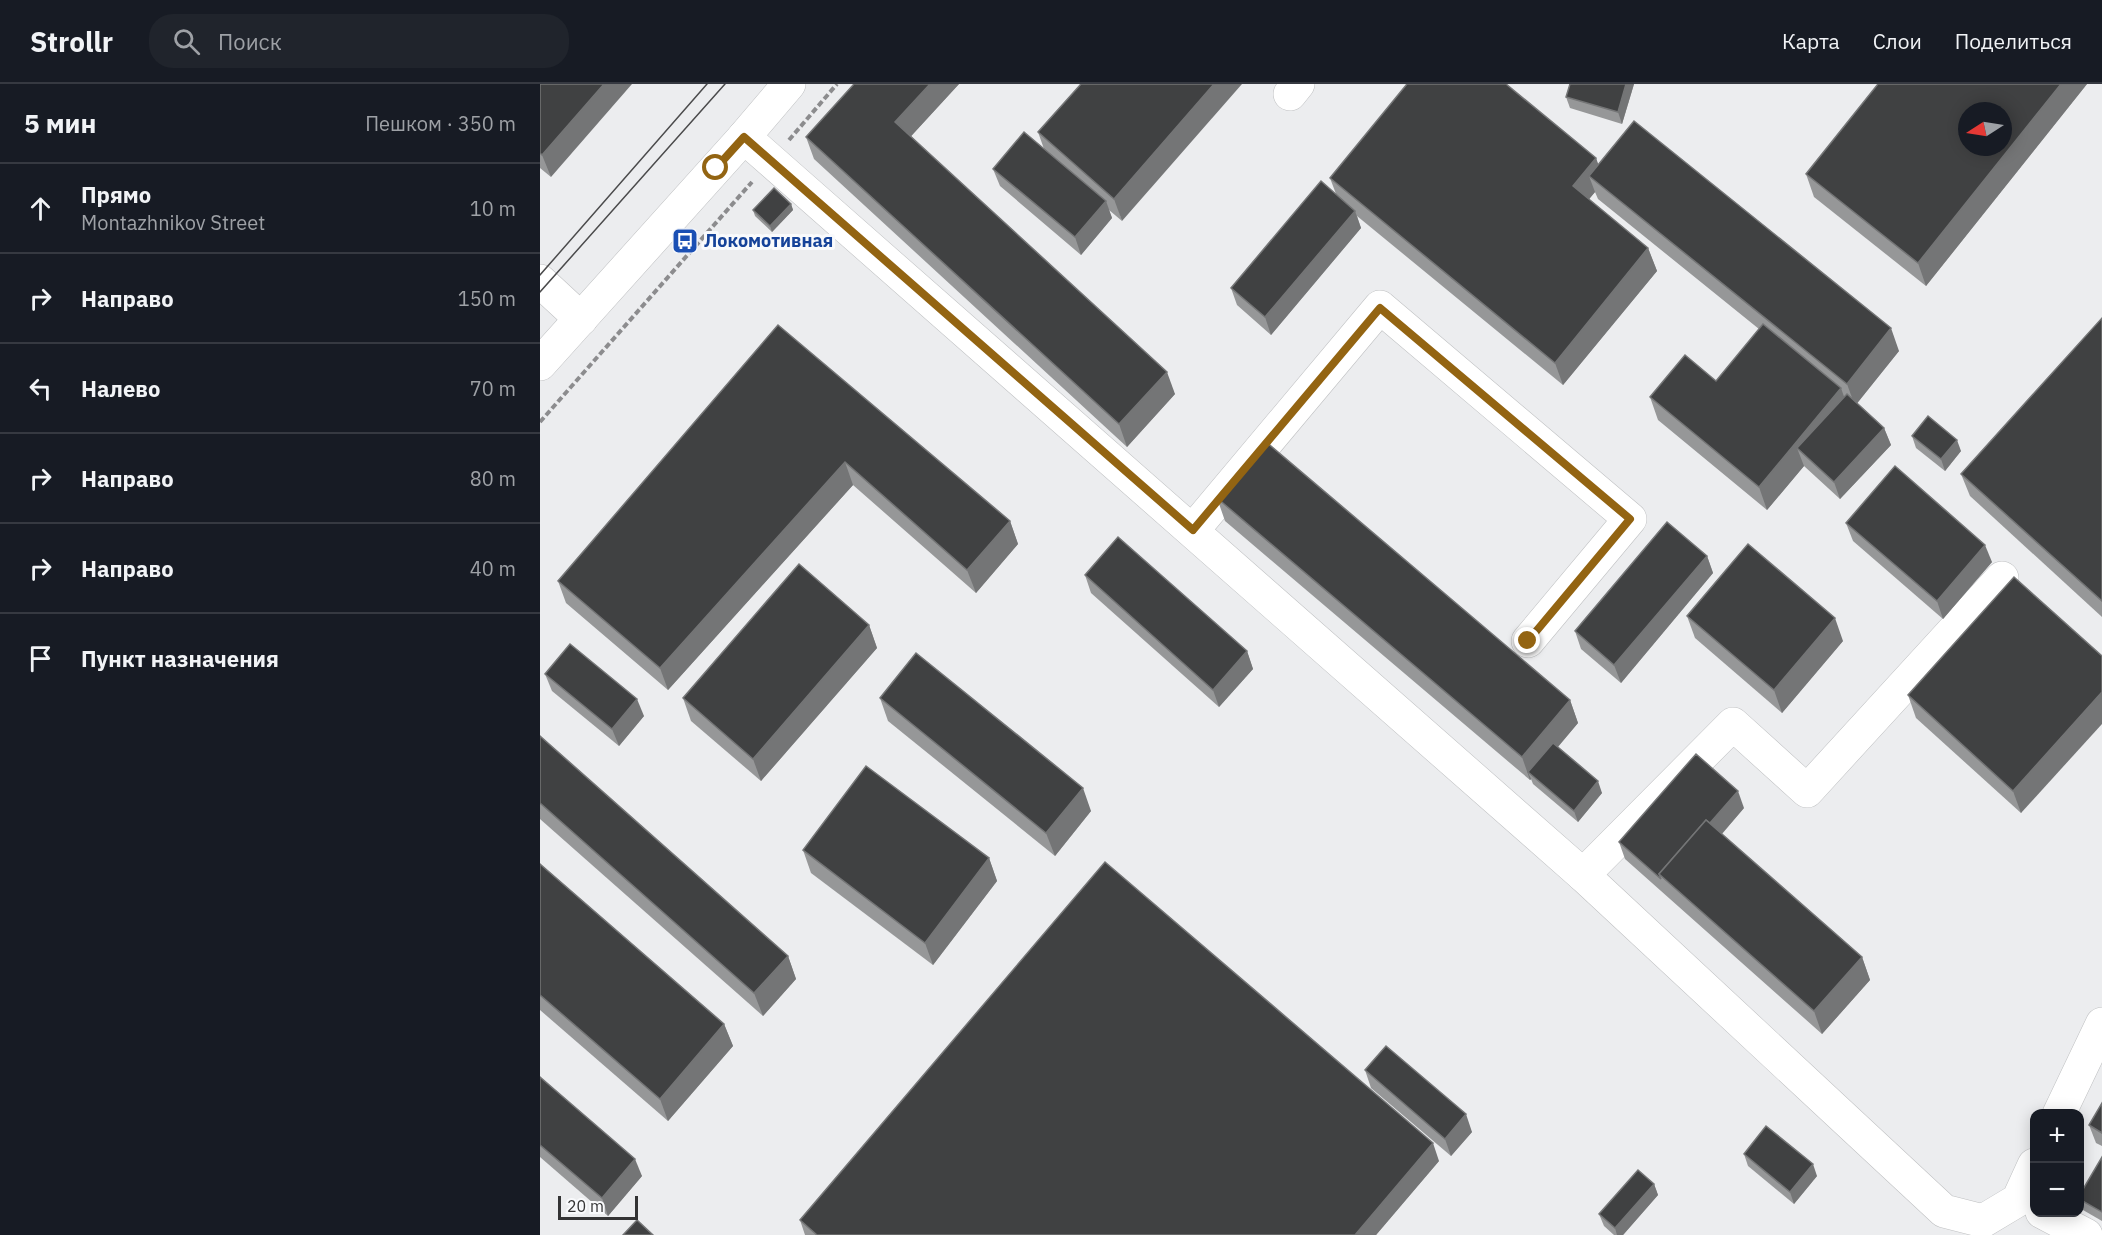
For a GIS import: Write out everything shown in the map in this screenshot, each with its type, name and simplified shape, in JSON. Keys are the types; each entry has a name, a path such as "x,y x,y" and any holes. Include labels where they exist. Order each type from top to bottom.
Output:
{"main road":[{"path":"540,364 789,84"},
{"path":"744,137 1583,875 1944,1211 1983,1221 2030,1208"},
{"path":"540,281 581,319"},
{"path":"1193,530 1380,308 1630,519 1528,641"},
{"path":"1583,875 1733,724 1807,791 2002,578"},
{"path":"2061,1109 2102,1024"},
{"path":"2051,1217 2086,1235"}],"path":[{"path":"540,422 837,84"}],"building":[{"path":"540,84 604,84 542,155 540,153"},
{"path":"854,84 930,84 895,122 1167,372 1119,424 806,137"},
{"path":"1081,84 1214,84 1114,199 1038,132"},
{"path":"1407,84 1506,84 1596,158 1573,186 1648,248 1555,363 1330,178"},
{"path":"1570,84 1626,84 1618,112 1566,97"},
{"path":"1878,84 2061,84 2012,145 2012,102 1958,102 1958,156 2003,156 1918,263 1806,174"},
{"path":"1634,121 1891,328 1847,384 1589,176"},
{"path":"1024,132 1106,201 1075,237 993,169"},
{"path":"1321,181 1355,211 1265,317 1231,288"},
{"path":"774,188 791,204 770,226 753,210"},
{"path":"2102,318 2102,601 1961,474"},
{"path":"1763,324 1841,388 1759,487 1650,397 1685,355 1716,381"},
{"path":"778,325 1010,521 967,570 845,462 660,668 558,581"},
{"path":"1847,394 1884,428 1834,482 1797,448"},
{"path":"1928,416 1957,440 1941,459 1912,436"},
{"path":"1265,441 1570,700 1522,757 1217,498"},
{"path":"1895,466 1985,545 1937,601 1846,523"},
{"path":"1667,522 1707,556 1614,665 1575,631"},
{"path":"1118,537 1247,651 1213,690 1085,575"},
{"path":"1748,544 1835,618 1774,690 1687,616"},
{"path":"799,564 869,625 753,759 683,698"},
{"path":"2014,577 2102,656 2102,692 2013,791 1908,695"},
{"path":"570,644 637,699 612,729 545,674"},
{"path":"916,653 1083,788 1046,833 880,698"},
{"path":"540,736 788,956 754,993 540,803"},
{"path":"1553,743 1598,781 1574,811 1528,772"},
{"path":"1696,754 1738,791 1710,823 1706,820 1659,874 1661,879 1619,842"},
{"path":"866,766 989,858 925,943 803,850"},
{"path":"1706,820 1862,957 1814,1011 1659,874"},
{"path":"1105,862 1433,1143 1355,1235 817,1235 800,1220"},
{"path":"540,864 724,1024 660,1099 540,995"},
{"path":"1386,1046 1466,1114 1445,1139 1365,1070"},
{"path":"540,1077 635,1159 602,1198 540,1145"},
{"path":"2102,1103 2102,1133 2089,1125"},
{"path":"1766,1126 1813,1164 1790,1192 1744,1154"},
{"path":"2102,1157 2102,1212 2084,1202 2084,1188"},
{"path":"1638,1170 1654,1184 1615,1228 1599,1214"},
{"path":"637,1220 653,1235 623,1235"}],"tram line":[{"path":"540,275 707,84"},
{"path":"540,292 725,84"}],"place":[{"name":"Локомотивная","path":"685,241"}],"route":[{"path":"716,168 744,137 1193,530 1380,308 1630,519 1528,641"}]}
